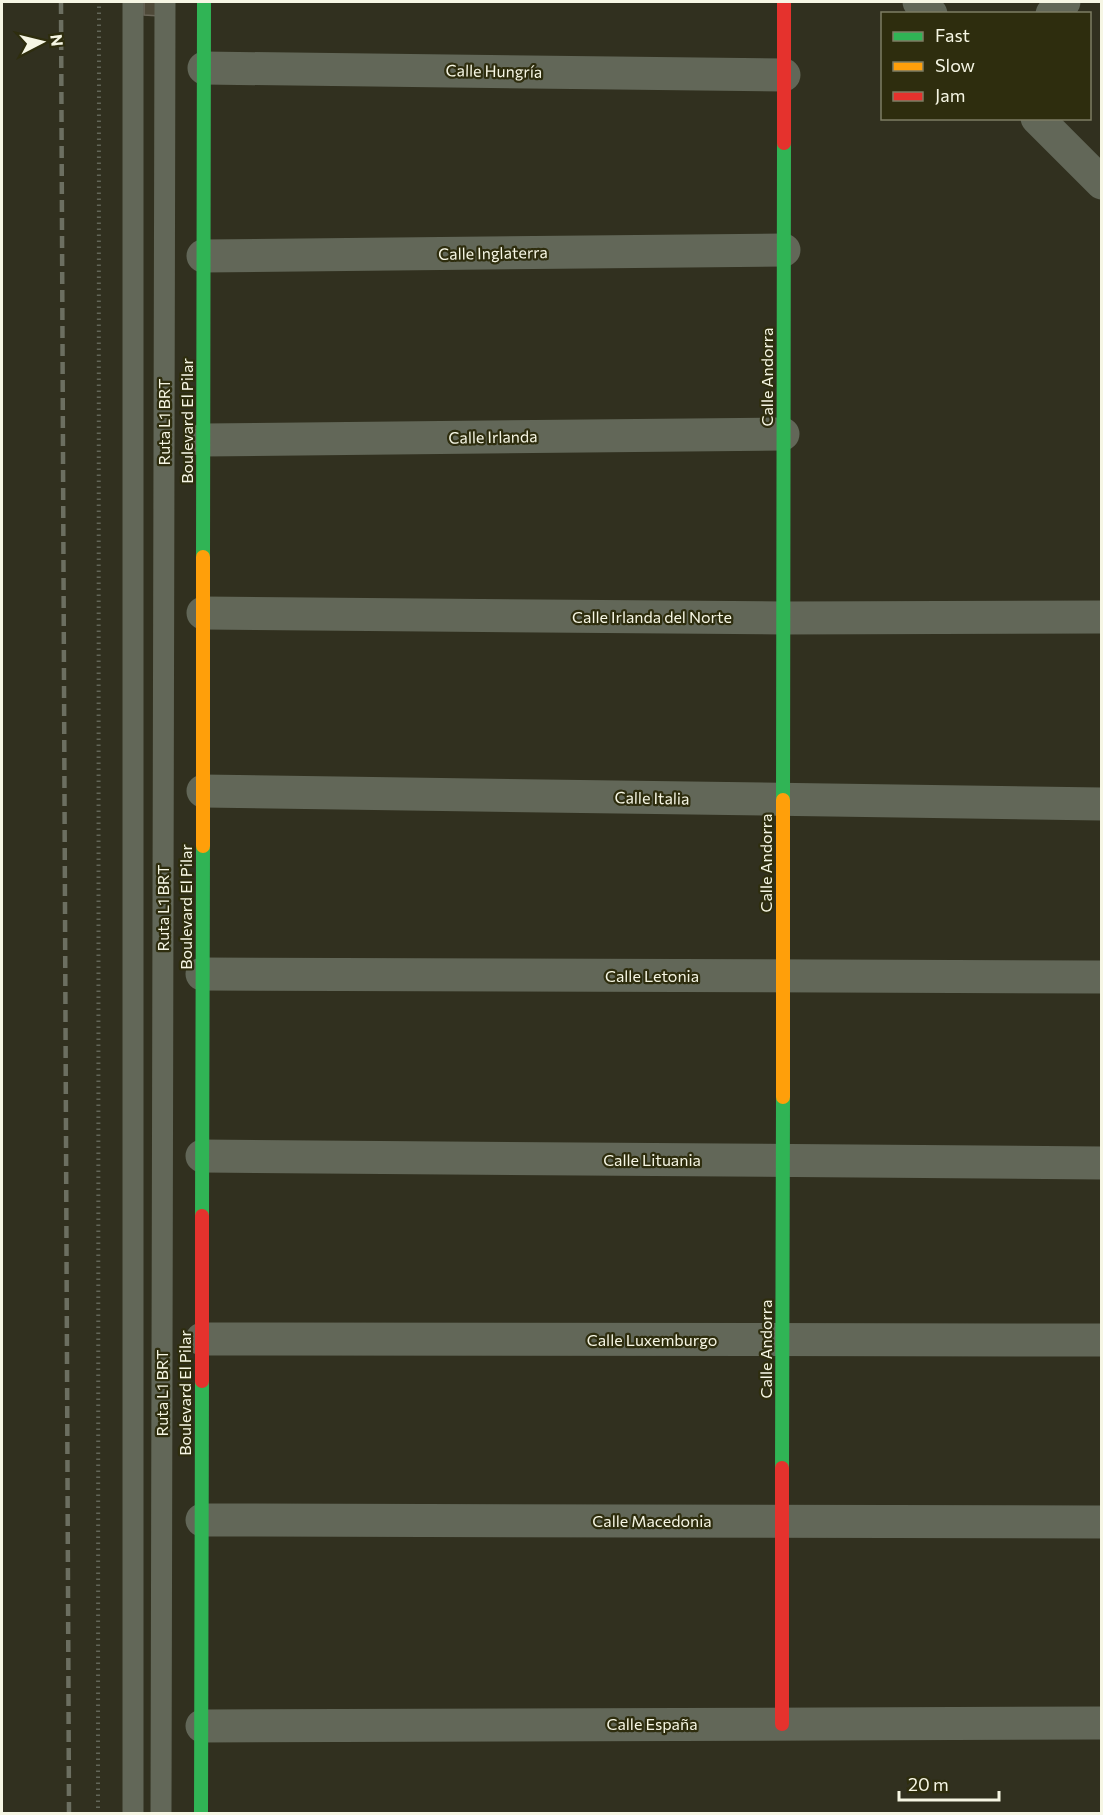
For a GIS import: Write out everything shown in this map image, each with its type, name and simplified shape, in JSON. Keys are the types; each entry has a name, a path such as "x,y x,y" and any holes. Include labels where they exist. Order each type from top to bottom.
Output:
{"street":[{"name":"Boulevard El Pilar","path":"201,1814 204,2"},
{"name":"Calle Andorra","path":"782,1724 784,2"},
{"name":"Calle Hungría","path":"204,68 784,75"},
{"path":"1039,120 1101,183"},
{"name":"Calle Inglaterra","path":"203,256 784,250"},
{"name":"Calle Irlanda","path":"203,440 783,434"},
{"name":"Calle Irlanda del Norte","path":"203,613 783,618 1101,617"},
{"name":"Calle Italia","path":"203,791 1101,804"},
{"name":"Calle Letonia","path":"202,974 1101,977"},
{"name":"Calle Lituania","path":"202,1156 1101,1163"},
{"name":"Calle Luxemburgo","path":"202,1339 1101,1340"},
{"name":"Calle Macedonia","path":"202,1520 1101,1522"},
{"name":"Calle España","path":"201,1726 1101,1723"}],"lane":[{"name":"Ruta L1 BRT","path":"133,2 133,1814"},
{"name":"Ruta L1 BRT","path":"161,1814 165,2"}],"path":[{"path":"98,1814 99,2"}],"building":[{"path":"144,2 160,2 160,16 144,15"}],"railway":[{"path":"61,2 69,1814"}],"traffic: fast":[{"path":"203,557 204,2"},
{"path":"783,800 784,143"},
{"path":"202,1216 203,846"},
{"path":"782,1468 783,1097"},
{"path":"201,1814 202,1381"}],"traffic: slow":[{"path":"203,557 203,846"},
{"path":"783,800 783,1097"}],"traffic: jam":[{"path":"784,2 784,143"},
{"path":"202,1216 202,1381"},
{"path":"782,1468 782,1724"}]}
